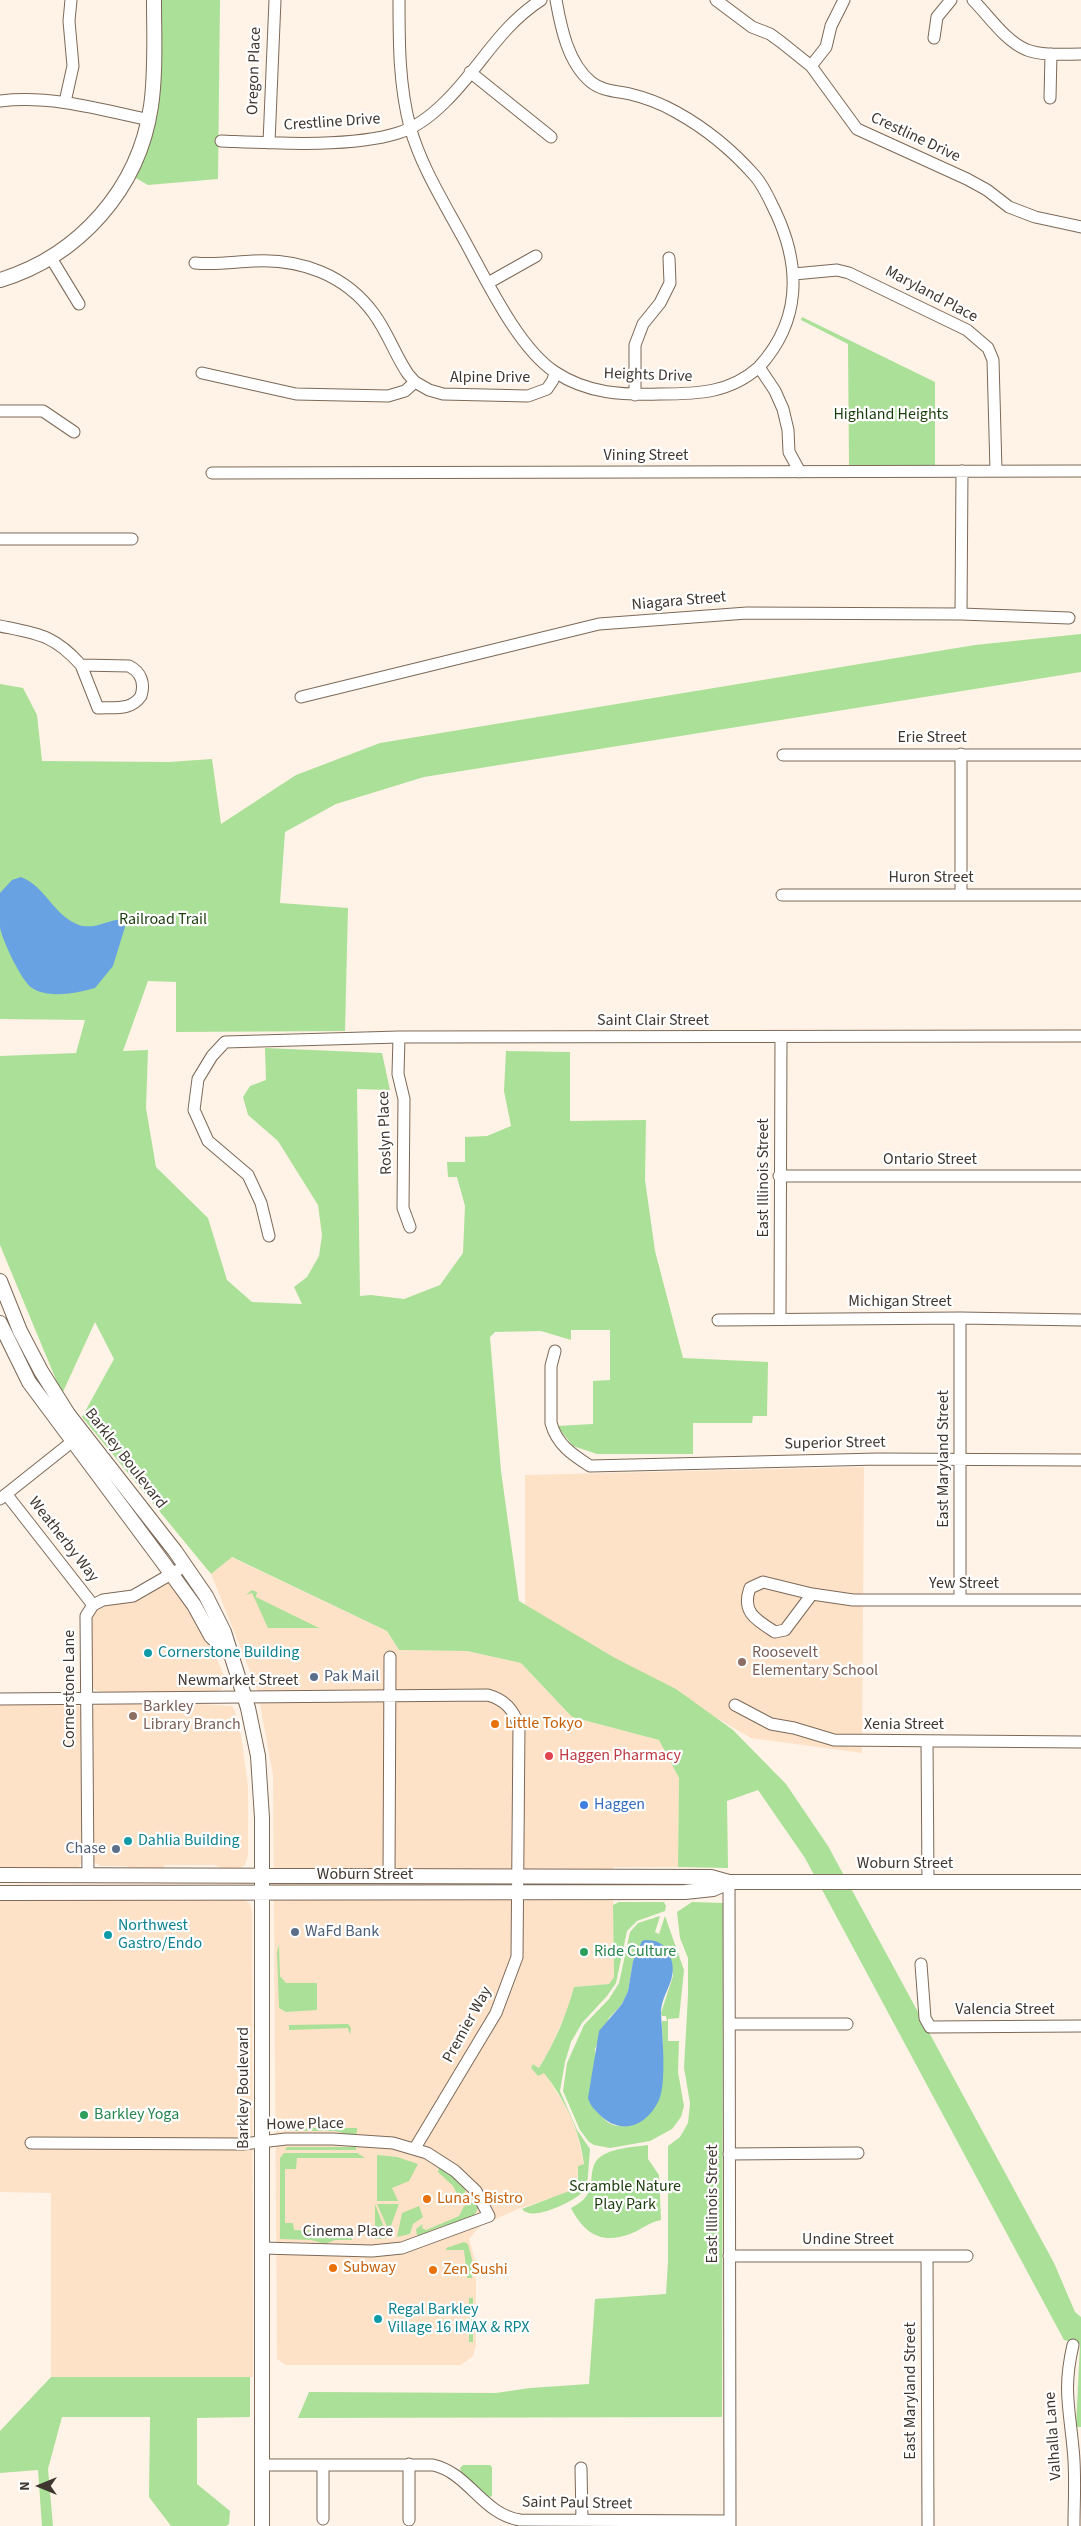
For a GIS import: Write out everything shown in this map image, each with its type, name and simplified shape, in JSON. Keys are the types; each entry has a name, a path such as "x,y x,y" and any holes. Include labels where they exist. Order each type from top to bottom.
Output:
{"main road":[{"path":"0,280 26,271 51,258 85,233 116,196 138,157 149,120 153,92 154,0"},
{"name":"Barkley Boulevard","path":"0,1281 20,1331 41,1371 68,1414 78,1437 194,1605 211,1636 230,1654"},
{"name":"Barkley Boulevard","path":"0,1323 29,1382 78,1437 185,1566 206,1596 220,1625 244,1697 260,1780 262,1876 262,2526"},
{"name":"Woburn Street","path":"0,1875 711,1877 729,1882 1081,1882"},
{"name":"Woburn Street","path":"0,1893 685,1892 713,1889 729,1882"}],"street":[{"path":"65,102 73,66 69,21 71,0"},
{"name":"Oregon Place","path":"269,143 274,0"},
{"name":"Heights Drive","path":"399,0 400,82 410,127 426,170 488,283 523,339 555,372 592,390 634,395 699,394 718,390 748,377 759,367 778,341 788,320 792,302 794,274 791,254 784,230 756,177 706,130 658,103 604,89 593,84 576,66 572,58 556,0"},
{"name":"Crestline Drive","path":"221,141 269,143 367,140 399,133 446,102 502,31 540,0"},
{"name":"Crestline Drive","path":"716,0 752,27 770,34 811,66 857,129 967,179 987,190 1009,207 1035,218 1081,227"},
{"path":"811,66 826,48 831,26 844,0"},
{"path":"934,38 937,17 951,0"},
{"path":"973,0 1011,41 1028,50 1051,54 1081,54"},
{"path":"1050,98 1051,54"},
{"path":"470,72 550,137"},
{"path":"0,101 39,99 65,102 149,120"},
{"path":"488,283 536,256"},
{"path":"51,258 79,304"},
{"path":"634,395 635,344 643,324 660,303 670,283 669,258"},
{"path":"196,263 284,262 312,268 334,277 360,297 374,314 402,365 415,382 405,391 388,396 296,394 202,373"},
{"name":"Maryland Place","path":"794,274 837,270 849,273 967,330 988,348 993,360 996,470"},
{"path":"759,367 775,391 783,409 788,430 789,452 800,472"},
{"name":"Alpine Drive","path":"415,382 429,390 443,394 528,396 547,389 553,380 555,372"},
{"path":"0,411 43,411 74,432"},
{"path":"961,614 962,471"},
{"name":"Vining Street","path":"212,473 1081,471"},
{"path":"0,539 132,538"},
{"name":"Niagara Street","path":"301,697 598,624 747,612 961,614 1069,618"},
{"path":"0,626 53,640 67,649 81,665 98,708 126,708 132,706 141,696 142,679 136,669 129,666 81,665"},
{"path":"961,754 961,894"},
{"name":"Erie Street","path":"783,755 1081,755"},
{"name":"Huron Street","path":"782,895 1081,895"},
{"name":"Saint Clair Street","path":"269,1236 261,1203 248,1175 208,1140 194,1110 198,1079 212,1056 225,1042 399,1037 1081,1036"},
{"name":"Roslyn Place","path":"399,1037 398,1074 404,1099 404,1208 410,1227"},
{"name":"East Illinois Street","path":"780,1318 779,1176 781,1037"},
{"name":"Ontario Street","path":"779,1176 1081,1176"},
{"name":"Michigan Street","path":"718,1320 780,1318 1081,1320"},
{"name":"East Maryland Street","path":"960,1318 960,1600"},
{"name":"Superior Street","path":"556,1351 551,1366 551,1423 554,1432 571,1454 590,1466 960,1459 1081,1460"},
{"path":"4,1497 78,1437"},
{"name":"Weatherby Way","path":"4,1497 93,1605"},
{"path":"93,1605 104,1600 133,1596 185,1566"},
{"path":"763,1582 812,1594 785,1630 775,1632 762,1624 747,1609 745,1600 750,1588 763,1582"},
{"name":"Yew Street","path":"812,1594 846,1599 1081,1600"},
{"name":"Cornerstone Lane","path":"88,1876 86,1616 93,1605"},
{"path":"389,1876 390,1657"},
{"name":"Newmarket Street","path":"0,1699 390,1696 488,1696 501,1699 509,1706 519,1726 519,1877"},
{"name":"Xenia Street","path":"735,1704 770,1724 794,1728 834,1740 1081,1742"},
{"path":"927,1741 928,1882"},
{"name":"Premier Way","path":"415,2148 496,2013 504,1994 519,1947 519,1877"},
{"name":"East Illinois Street","path":"729,1882 730,2523"},
{"name":"Valencia Street","path":"921,1964 925,2018 930,2027 1081,2026"},
{"path":"729,2024 847,2024"},
{"name":"Howe Place","path":"31,2143 217,2144 334,2139 384,2142 415,2148 440,2160 461,2176 477,2194 489,2216"},
{"path":"729,2154 858,2153"},
{"name":"Cinema Place","path":"262,2248 372,2250 402,2248 489,2216"},
{"name":"Undine Street","path":"729,2256 966,2256"},
{"name":"East Maryland Street","path":"927,2256 928,2526"},
{"name":"Valhalla Lane","path":"1073,2345 1068,2367 1066,2394 1074,2449 1077,2504 1074,2526"},
{"path":"409,2464 409,2520"},
{"name":"Saint Paul Street","path":"262,2465 433,2465 452,2472 486,2504 511,2519 730,2523"},
{"path":"323,2519 324,2465"},
{"path":"581,2468 582,2520"}],"shaded area":[{"name":"Roosevelt Elementary School","path":"864,1467 862,1753 751,1738 525,1606 525,1475"},
{"path":"231,1557 387,1631 399,1650 467,1651 521,1663 572,1717 659,1740 679,1778 678,1867 613,1867 614,1977 609,1984 574,1987 568,2008 549,2051 539,2068 533,2064 531,2068 538,2076 544,2072 569,2112 578,2136 584,2165 578,2166 577,2184 570,2192 518,2209 480,2226 469,2239 476,2263 476,2346 473,2356 461,2365 286,2365 277,2359 273,1775 257,1689 211,1574"},
{"path":"165,1583 171,1583 205,1631 226,1680 223,1688 217,1692 100,1692 94,1689 91,1684 92,1617 95,1609 101,1604 146,1596"},
{"path":"100,1703 181,1703 232,1706 241,1735 248,1786 248,1855 245,1865 238,1869 225,1870 214,1865 165,1865 162,1869 142,1870 124,1866 101,1866 95,1863 93,1858 93,1710 95,1705"},
{"path":"0,1704 73,1704 79,1706 82,1712 81,1863 78,1868 73,1870 0,1870"},
{"path":"0,1897 243,1899 250,1904 252,1912 253,2377 51,2377 51,2193 0,2192"}],"green space":[{"path":"162,0 220,0 218,179 148,185 134,177 149,143 159,101"},
{"name":"Highland Heights","path":"802,317 935,382 935,467 849,466 848,344 801,320"},
{"name":"Railroad Trail","path":"1081,634 1081,672 424,777 336,804 285,832 280,903 348,908 345,1031 176,1032 176,982 148,981 123,1051 148,1050 146,1108 156,1167 208,1218 227,1280 252,1302 302,1304 294,1287 307,1277 319,1256 322,1235 318,1205 278,1141 248,1115 243,1097 250,1086 266,1080 265,1048 382,1053 390,1090 357,1089 360,1296 371,1295 404,1299 440,1285 463,1253 465,1206 457,1177 448,1177 447,1162 465,1162 465,1137 487,1136 511,1126 504,1091 506,1051 570,1052 570,1121 646,1120 645,1180 655,1251 683,1358 768,1362 767,1416 753,1416 752,1423 693,1423 693,1454 597,1454 573,1446 557,1426 593,1424 593,1381 610,1380 610,1330 571,1330 571,1340 541,1331 495,1332 490,1337 501,1471 519,1601 615,1658 676,1689 733,1730 786,1784 828,1846 1054,2263 1075,2312 1081,2317 1081,2427 1076,2427 1080,2344 1064,2340 805,1858 758,1790 727,1801 728,1868 678,1867 679,1778 659,1740 572,1717 521,1663 467,1651 399,1650 387,1631 232,1557 211,1574 82,1417 114,1359 95,1322 62,1394 0,1245 0,1056 76,1053 85,1020 0,1019 0,684 23,688 37,715 42,761 169,762 212,759 221,824 296,775 380,743 975,645"},
{"path":"252,1590 257,1592 256,1597 319,1628 268,1628 252,1593 246,1595"},
{"path":"619,1902 664,1902 666,1906 665,1911 637,1921 627,1931 616,1983 607,1996 582,2023 571,2042 565,2062 560,2091 577,2130 590,2149 587,2188 565,2204 545,2212 527,2213 522,2209 572,2190 578,2178 578,2166 584,2164 575,2127 559,2094 544,2073 538,2076 531,2068 533,2064 539,2068 555,2039 564,2019 574,1987 609,1984 614,1977 613,1905"},
{"path":"692,1902 723,1903 722,2417 298,2418 309,2392 496,2393 530,2388 589,2384 595,2299 666,2294 668,2262 668,2146 680,2137 688,2123 690,2103 684,2068 688,1958 680,1938 677,1912"},
{"path":"660,1916 655,1932 659,1934 665,1916 684,1970 679,2018 668,2019 668,2041 679,2041 678,2072 684,2106 681,2117 672,2129 650,2141 610,2148 594,2145 589,2142 580,2130 563,2091 567,2063 584,2025 609,1999 619,1983 630,1932 638,1923","holes":["639,1946 672,1965 673,1976 661,2013 662,2016 666,2016 667,2021 662,2021 663,2065 659,2096 653,2109 644,2119 629,2126 612,2124 595,2110 595,2049 609,2018 622,2004 628,1991 633,1961"]},
{"path":"279,1945 280,1976 286,1983 317,1983 317,2010 286,2012 279,2008 277,1952"},
{"path":"348,2024 351,2028 350,2035 348,2028 289,2030 289,2025"},
{"path":"286,2128 357,2128 357,2132 354,2136 335,2131 287,2131"},
{"name":"Scramble Nature Play Park","path":"648,2145 648,2159 659,2175 661,2220 620,2237 610,2238 594,2234 582,2224 571,2208 587,2196 595,2163 600,2157 610,2152 623,2148"},
{"path":"287,2147 356,2147 356,2150 285,2150"},
{"path":"284,2153 357,2153 365,2158 297,2158 296,2169 285,2169 285,2223 293,2223 294,2230 352,2232 352,2240 335,2240 325,2244 311,2240 280,2239 280,2158"},
{"path":"377,2155 397,2157 418,2164 409,2181 392,2188 398,2201 377,2201"},
{"path":"439,2167 453,2176 466,2189 464,2195 458,2196 453,2186 438,2172"},
{"path":"475,2202 478,2208 474,2216 451,2226 446,2225 429,2231 427,2235 419,2237 417,2235 416,2229 423,2224 422,2228 426,2230 459,2216 464,2206"},
{"path":"375,2204 388,2238 375,2239"},
{"path":"377,2204 399,2204 389,2231"},
{"path":"419,2206 423,2217 413,2224 410,2234 397,2237 402,2213"},
{"path":"464,2242 468,2244 473,2263 472,2278 467,2278 464,2250 446,2250 446,2248"},
{"path":"469,2298 473,2298 473,2342 469,2342"},
{"path":"51,2377 250,2377 250,2417 197,2418 197,2484 230,2511 229,2524 226,2526 171,2526 149,2497 150,2417 62,2417 48,2469 53,2526 42,2526 38,2470 0,2473 0,2431"},
{"path":"463,2465 490,2465 492,2467 492,2496 487,2498 461,2472 460,2468"}],"water":[{"path":"21,877 37,887 70,921 79,925 92,926 116,920 124,921 125,927 113,966 95,988 72,993 46,993 32,988 23,977 8,950 0,927 0,893 12,880"},
{"path":"642,1941 657,1942 667,1950 673,1970 661,2013 663,2082 659,2100 654,2110 647,2117 632,2126 615,2125 606,2120 593,2108 588,2098 599,2031 622,2004 628,1991 633,1961"}],"place":[{"name":"Cornerstone Building","path":"148,1653"},
{"name":"Roosevelt Elementary School","path":"742,1662"},
{"name":"Pak Mail","path":"314,1677"},
{"name":"Barkley Library Branch","path":"133,1716"},
{"name":"Little Tokyo","path":"495,1724"},
{"name":"Haggen Pharmacy","path":"549,1756"},
{"name":"Haggen","path":"584,1805"},
{"name":"Dahlia Building","path":"128,1841"},
{"name":"Chase","path":"116,1849"},
{"name":"WaFd Bank","path":"295,1932"},
{"name":"Northwest Gastro/Endo","path":"108,1935"},
{"name":"Ride Culture","path":"584,1952"},
{"name":"Barkley Yoga","path":"84,2115"},
{"name":"Luna's Bistro","path":"427,2199"},
{"name":"Subway","path":"333,2268"},
{"name":"Zen Sushi","path":"433,2270"},
{"name":"Regal Barkley Village 16 IMAX & RPX","path":"378,2319"}]}
